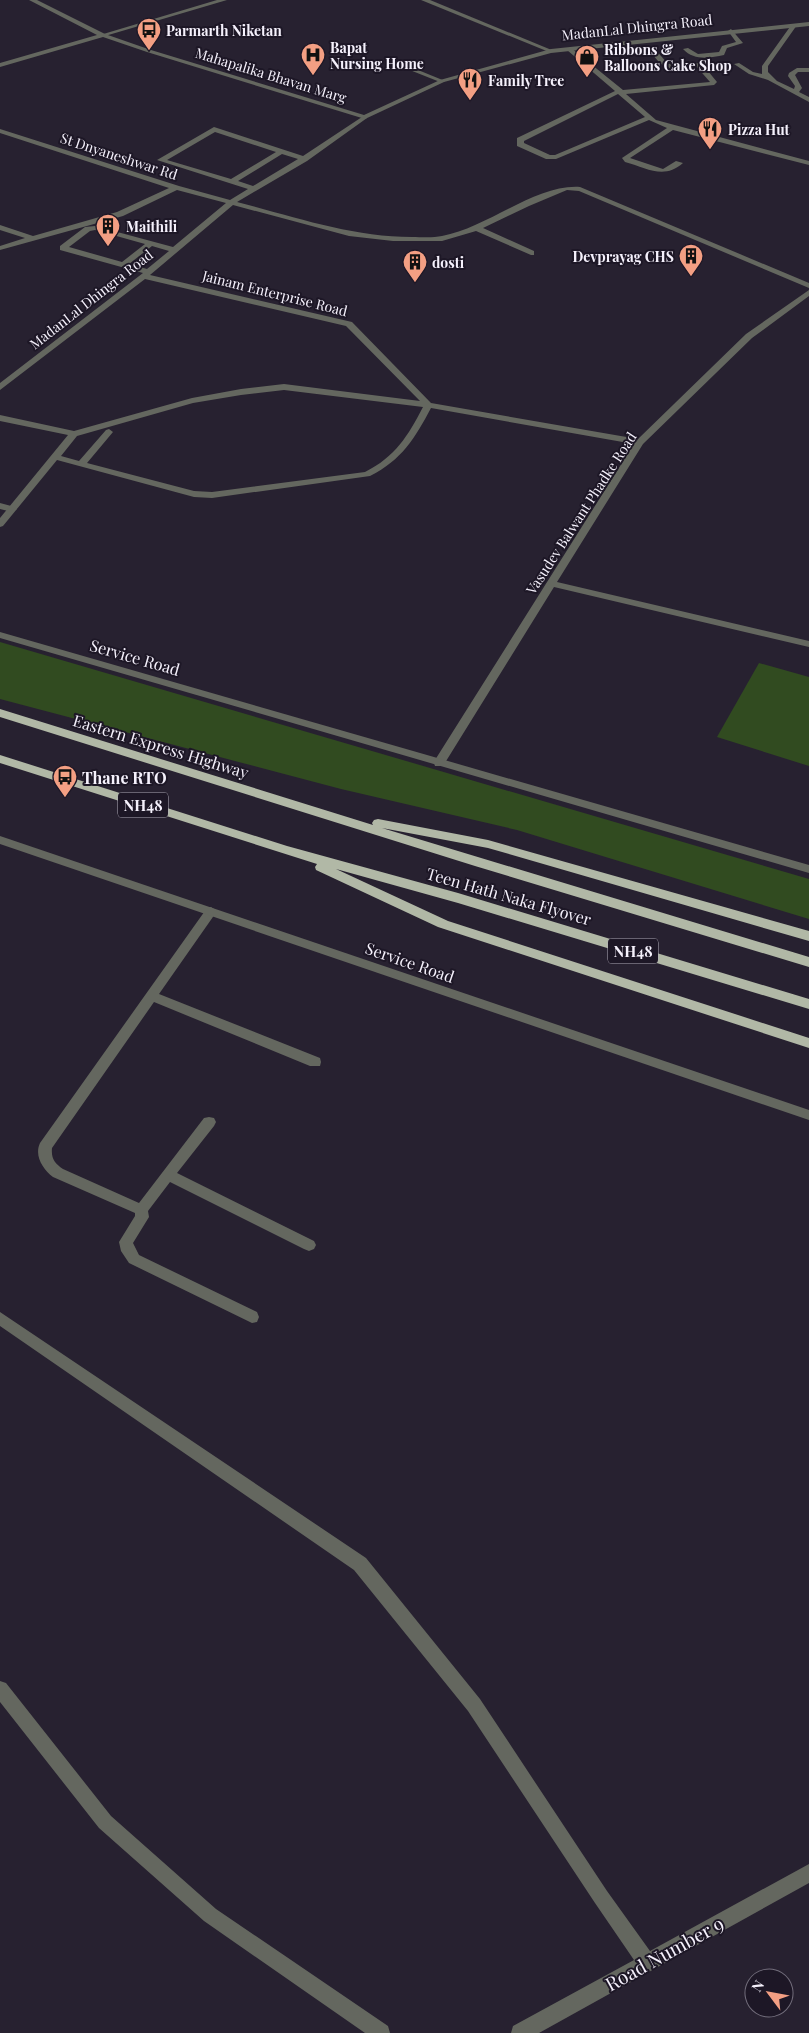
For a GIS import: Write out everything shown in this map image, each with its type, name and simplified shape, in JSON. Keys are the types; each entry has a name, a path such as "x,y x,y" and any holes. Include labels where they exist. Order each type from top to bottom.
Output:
{"highway":[{"name":"Eastern Express Highway","path":"0,713 313,810"},
{"name":"NH48","path":"0,759 285,850"},
{"name":"Teen Hath Naka Flyover","path":"313,810 809,962"},
{"path":"313,810 488,844 809,936"},
{"name":"Teen Hath Naka Flyover","path":"285,850 458,898 809,1004"},
{"path":"285,850 443,924 809,1043"}],"street":[{"name":"Mahapalika Bhavan Marg","path":"32,0 104,35 158,54 365,118"},
{"path":"0,65 224,0"},
{"path":"424,0 551,51"},
{"name":"MadanLal Dhingra Road","path":"0,387 146,274 232,202 252,188 304,159 365,118 442,81 551,51 569,48 809,24"},
{"path":"794,25 765,66 765,74 809,100"},
{"path":"686,49 692,55 698,56 722,54 724,47 740,43 731,31"},
{"path":"569,48 650,117 672,127 809,163"},
{"path":"632,49 652,49 664,65 668,66 697,64 701,66 714,82 621,91 520,140 520,144 549,157 556,157 650,117"},
{"path":"389,60 442,81"},
{"path":"737,64 750,73 770,78"},
{"path":"795,92 799,88 792,80 790,74 797,70 809,70"},
{"path":"672,127 626,158 662,172 679,163"},
{"path":"252,188 161,160 214,128 304,159"},
{"name":"St Dnyaneshwar Rd","path":"0,131 176,188 349,234 393,239 442,239 477,228 526,204 566,188 580,189 809,286"},
{"path":"231,182 282,151"},
{"path":"0,248 120,214 176,188"},
{"path":"0,227 31,238"},
{"name":"Jainam Enterprise Road","path":"151,244 95,228 88,229 63,248 123,265 146,274 349,324 428,405"},
{"path":"477,228 531,253"},
{"path":"123,265 151,244 174,250"},
{"name":"Vasudev Balwant Phadke Road","path":"439,763 640,442 748,336 809,292"},
{"path":"0,418 74,434 192,400 284,387 428,405 640,442"},
{"path":"56,456 194,494 212,495 341,478 367,474 383,466 412,436 428,405"},
{"path":"81,464 109,432"},
{"path":"0,524 74,434"},
{"path":"0,506 12,509"},
{"path":"552,584 809,644"},
{"name":"Service Road","path":"0,635 809,869"},
{"name":"Service Road","path":"0,840 809,1115"},
{"path":"141,1210 58,1173 49,1167 44,1158 45,1147 211,912"},
{"path":"152,996 315,1062"},
{"path":"209,1122 141,1210 142,1217 126,1242 128,1251 134,1259 252,1317"},
{"path":"168,1175 309,1245"},
{"path":"0,1318 360,1564 474,1705 601,1897 648,1963"},
{"path":"0,1689 105,1822 210,1914 381,2033"},
{"name":"Road Number 9","path":"520,2033 809,1873"}],"green space":[{"path":"0,642 809,879 809,919 517,830 341,789 0,699"},
{"path":"759,663 809,677 809,766 717,737"}],"place":[{"name":"Parmarth Niketan","path":"149,51"},
{"name":"Bapat Nursing Home","path":"313,76"},
{"name":"Ribbons & Balloons Cake Shop","path":"587,78"},
{"name":"Family Tree","path":"470,101"},
{"name":"Pizza Hut","path":"710,150"},
{"name":"Maithili","path":"108,247"},
{"name":"Devprayag CHS","path":"691,277"},
{"name":"dosti","path":"415,283"},
{"name":"Thane RTO","path":"65,798"}]}
